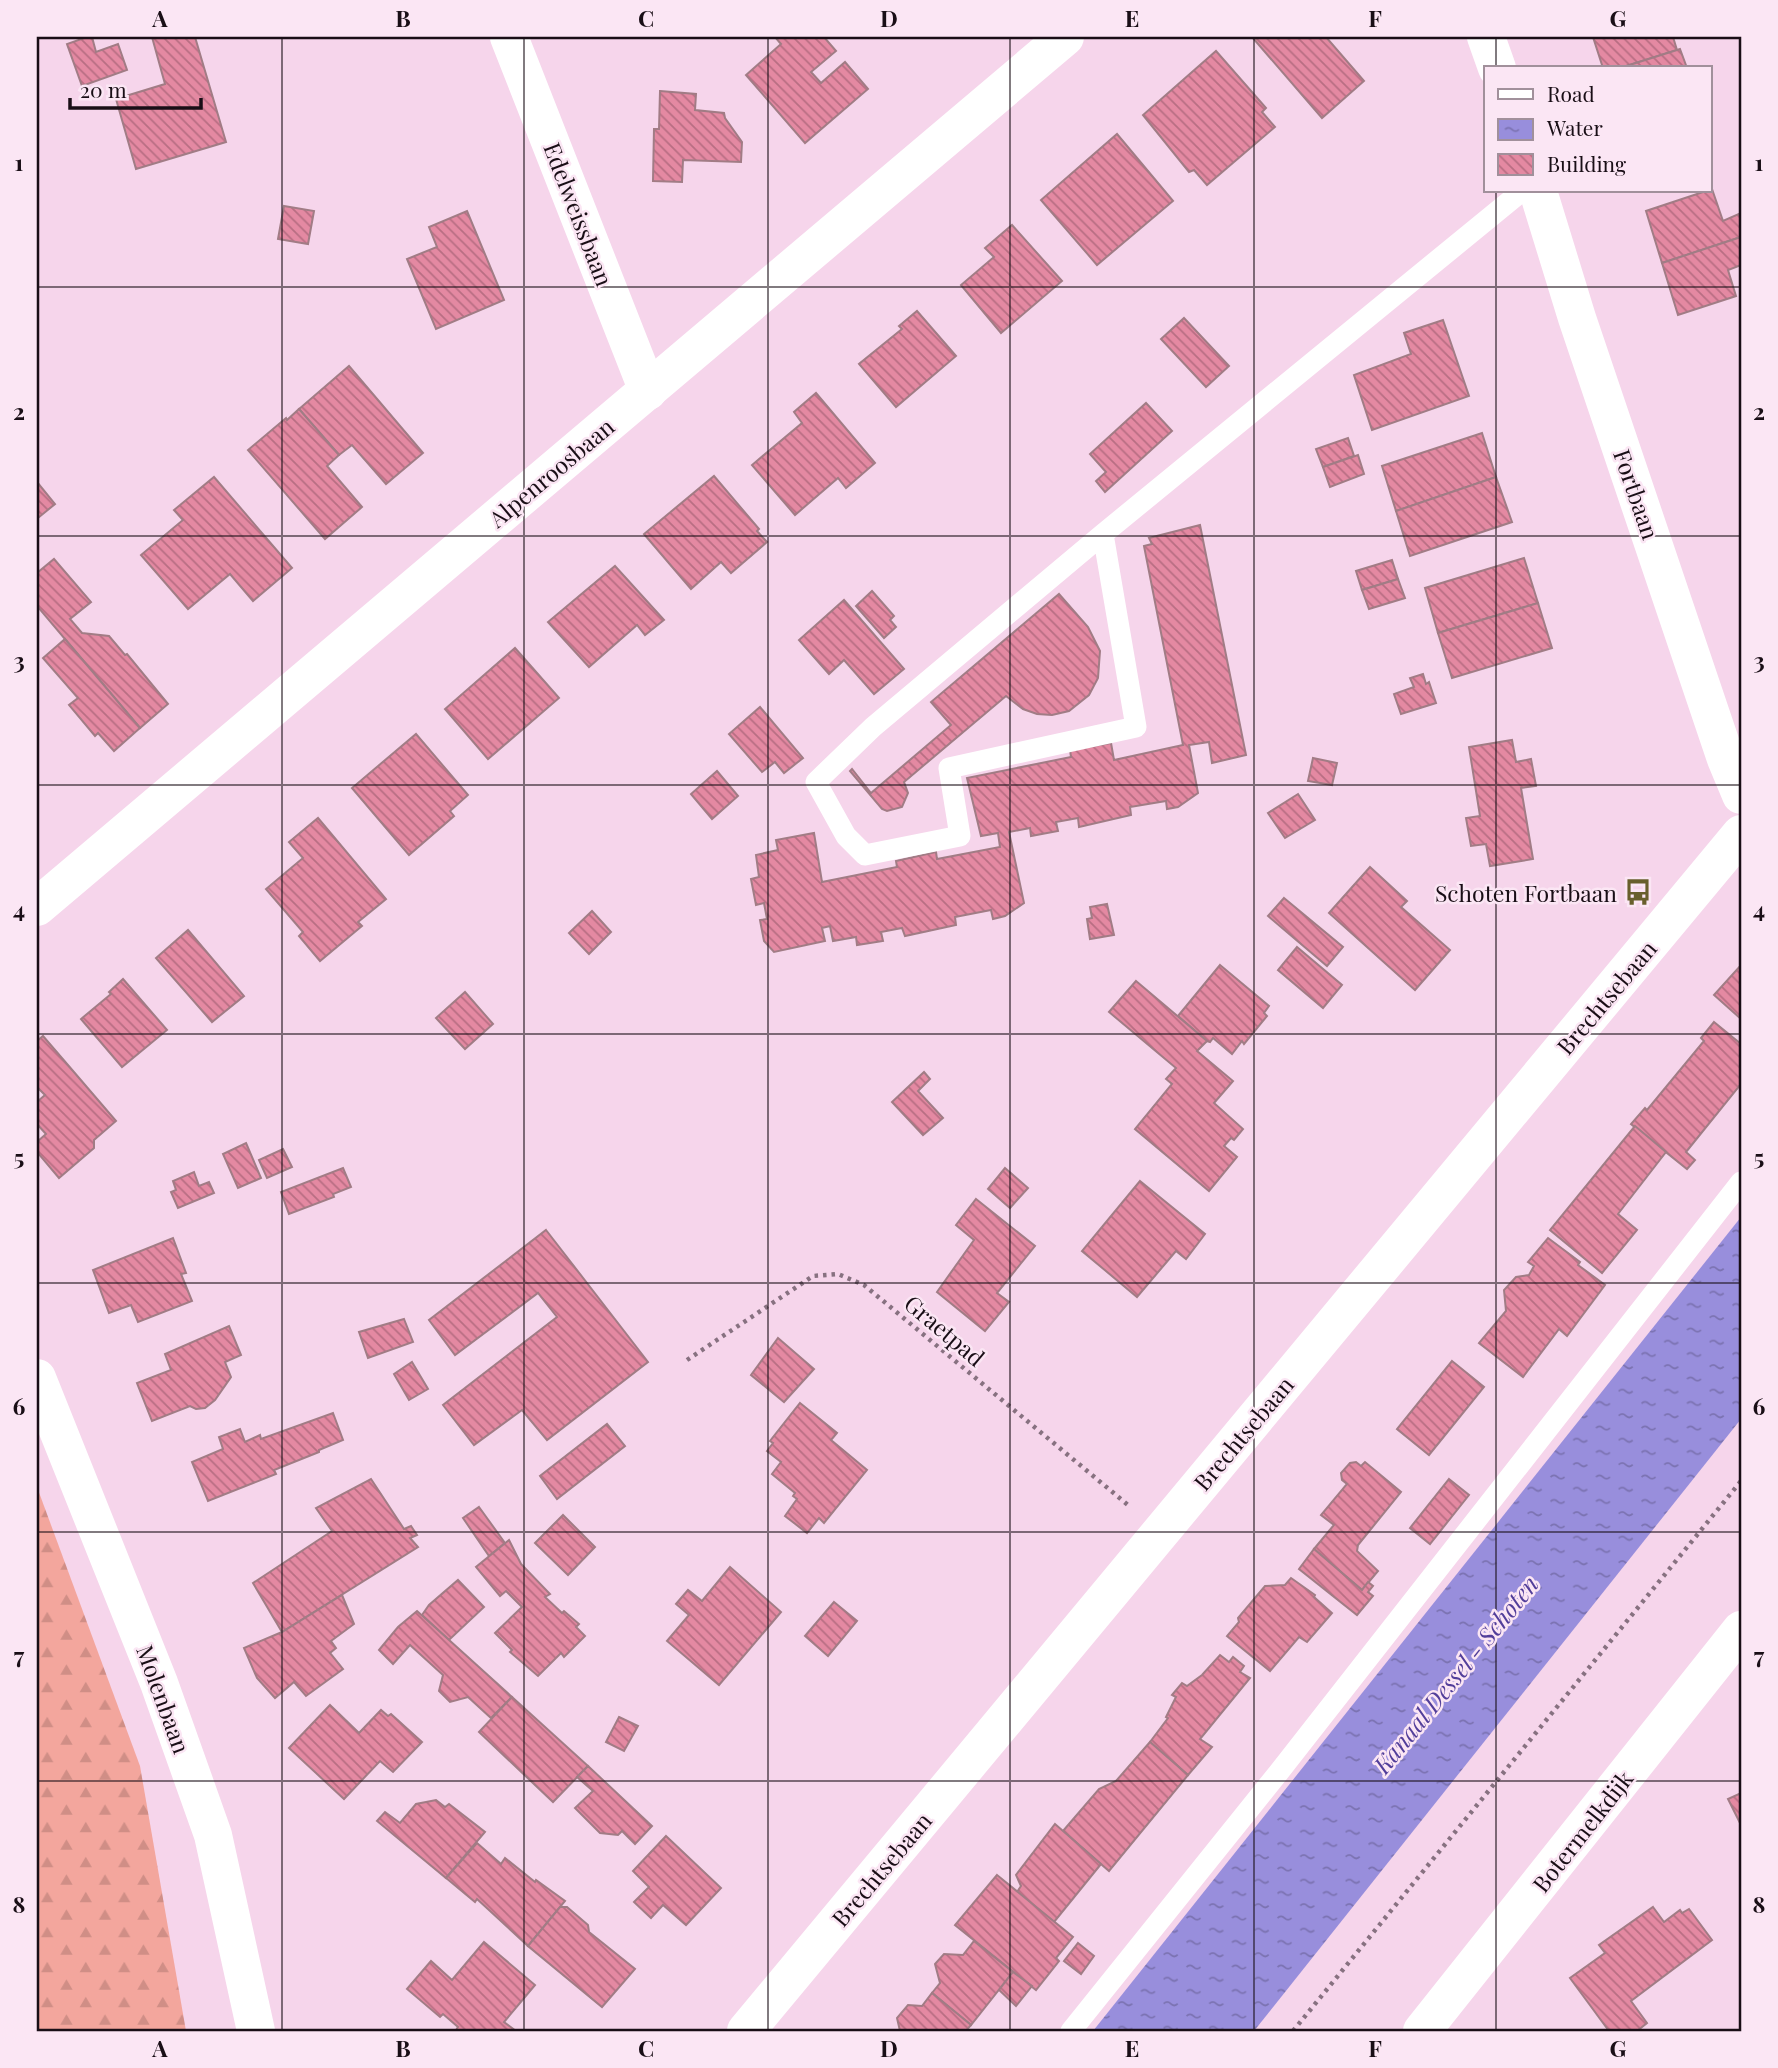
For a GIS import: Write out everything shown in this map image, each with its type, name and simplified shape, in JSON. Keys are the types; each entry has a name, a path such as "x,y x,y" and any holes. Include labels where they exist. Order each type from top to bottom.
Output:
{"street":[{"name":"Edelweissbaan","path":"509,37 648,391"},
{"name":"Alpenroosbaan","path":"37,907 1065,37"},
{"path":"1486,37 1496,66"},
{"name":"Fortbaan","path":"1538,192 1577,318 1726,759 1741,795"},
{"name":"Brechtsebaan","path":"746,2031 1741,834"},
{"name":"Molenbaan","path":"37,1378 159,1683 213,1835 256,2031"},
{"name":"Botermelkdijk","path":"1422,2031 1741,1630"}],"lane":[{"path":"1103,534 1136,727 949,768 960,836 865,855 846,836 816,782 873,727 1103,534 1521,192"},
{"path":"1071,2031 1279,1772 1741,1182"}],"path":[{"name":"Graetpad","path":"687,1360 813,1276 838,1274 864,1285 1161,1532"},
{"path":"1293,2031 1741,1481"}],"green space":[{"path":"37,1487 140,1766 186,2031 37,2031"}],"water":[{"name":"Kanaal Dessel - Schoten","path":"1741,1217 1741,1419 1254,2031 1093,2031"}],"building":[{"path":"92,37 96,52 118,44 127,70 82,86 67,44"},
{"path":"152,37 195,37 226,142 136,169 116,99 165,84"},
{"path":"775,37 824,37 836,51 811,72 821,83 845,62 868,89 805,143 746,75 781,44"},
{"path":"1252,37 1326,37 1364,81 1322,118"},
{"path":"1593,37 1673,37 1677,50 1626,66 1602,66"},
{"path":"1680,49 1686,66 1626,66"},
{"path":"1216,51 1266,108 1262,112 1275,127 1207,185 1194,170 1189,172 1143,115"},
{"path":"660,91 696,94 695,110 724,113 742,142 741,162 683,160 682,182 653,181 654,129 659,129"},
{"path":"1117,134 1173,201 1097,265 1041,200"},
{"path":"1712,189 1723,221 1741,213 1741,237 1662,263 1646,211 1703,192 1712,192"},
{"path":"284,206 314,211 308,244 278,239"},
{"path":"467,211 504,300 436,329 407,259 437,247 429,227"},
{"path":"1012,225 1062,281 1001,333 961,285 994,257 985,248"},
{"path":"1741,237 1741,265 1728,270 1736,296 1678,315 1662,263"},
{"path":"917,311 956,356 896,407 859,364 902,329 899,326"},
{"path":"1184,318 1229,366 1206,387 1161,339"},
{"path":"1443,320 1469,396 1372,430 1354,375 1411,354 1404,333"},
{"path":"349,366 423,453 386,484 352,445 339,455 299,409"},
{"path":"816,393 875,463 846,488 838,478 795,515 752,465 802,423 794,412"},
{"path":"1146,403 1172,431 1105,492 1096,481 1106,472 1090,454"},
{"path":"299,409 339,455 327,466 362,507 325,539 248,450"},
{"path":"1482,433 1496,477 1396,511 1382,466"},
{"path":"1348,438 1354,456 1323,467 1316,449"},
{"path":"1358,455 1364,474 1330,487 1323,467"},
{"path":"714,476 767,542 731,573 721,562 691,589 644,534"},
{"path":"214,477 292,568 253,601 230,574 188,609 141,555 183,520 174,510"},
{"path":"1496,477 1512,522 1410,556 1396,511"},
{"path":"37,482 55,504 38,518 37,517"},
{"path":"1200,525 1246,755 1212,763 1209,742 1189,745 1198,793 1178,807 1167,809 1166,801 1130,807 1131,815 1079,827 1078,818 1056,822 1058,831 1031,836 1030,828 1009,832 1024,903 1005,916 993,919 991,910 955,917 956,925 905,936 902,928 881,932 883,941 857,945 856,937 833,941 830,926 822,928 825,941 774,952 764,941 760,920 767,919 764,903 756,905 751,879 759,877 756,855 778,850 776,840 814,833 822,882 897,867 896,861 936,852 937,859 1000,847 998,833 981,836 967,778 1071,757 1070,750 1111,743 1114,760 1183,745 1144,546 1152,544 1149,538"},
{"path":"1524,558 1538,603 1438,633 1425,588"},
{"path":"54,559 91,602 70,619 82,633 109,636 168,704 140,728 37,606 37,573"},
{"path":"1392,560 1398,579 1362,590 1356,571"},
{"path":"615,566 664,620 645,635 637,625 589,667 548,622"},
{"path":"1398,579 1405,598 1369,609 1362,590"},
{"path":"872,591 894,616 890,620 896,627 884,638 856,606"},
{"path":"1059,594 1088,627 1100,651 1098,678 1089,695 1069,711 1052,715 1023,709 1006,696 904,782 908,793 902,807 887,811 882,809 850,771 852,769 871,793 951,725 931,702"},
{"path":"844,600 904,669 874,694 844,660 829,674 799,640"},
{"path":"1538,603 1552,648 1452,678 1438,633"},
{"path":"65,639 140,728 114,751 98,733 95,736 69,705 78,698 43,658"},
{"path":"515,648 559,698 488,759 445,709"},
{"path":"1423,674 1426,684 1429,682 1436,703 1401,714 1394,694 1414,687 1410,678"},
{"path":"760,707 803,758 784,773 775,762 762,772 729,734"},
{"path":"416,734 468,795 450,811 454,816 409,855 352,788"},
{"path":"1512,740 1516,762 1531,759 1536,786 1521,788 1533,859 1490,866 1486,844 1471,846 1466,818 1480,816 1469,747"},
{"path":"1313,758 1337,763 1332,785 1308,781"},
{"path":"717,771 738,796 712,819 691,794"},
{"path":"1298,794 1315,820 1285,838 1268,813"},
{"path":"318,818 386,899 358,922 362,926 320,961 299,936 303,932 266,889 303,858 289,842"},
{"path":"1370,867 1407,901 1401,907 1450,950 1415,990 1329,913"},
{"path":"1284,898 1343,947 1327,966 1268,916"},
{"path":"1107,904 1114,935 1090,939 1087,919 1092,918 1090,907"},
{"path":"592,911 611,932 589,954 569,933"},
{"path":"188,930 244,996 212,1022 156,958"},
{"path":"1297,947 1342,985 1323,1008 1278,970"},
{"path":"1220,965 1269,1006 1264,1013 1267,1016 1232,1054 1213,1038 1210,1042 1207,1041 1178,1016"},
{"path":"1741,965 1741,1019 1714,995"},
{"path":"123,979 167,1030 122,1067 81,1019 111,994 109,992"},
{"path":"1136,981 1207,1041 1197,1051 1233,1081 1214,1103 1243,1129 1234,1140 1231,1138 1224,1146 1237,1157 1209,1191 1135,1129 1172,1084 1166,1079 1176,1068 1109,1012"},
{"path":"465,992 493,1024 465,1049 436,1018"},
{"path":"1714,1022 1741,1044 1741,1084 1686,1152 1695,1160 1687,1169 1631,1124 1645,1108 1647,1110 1704,1041 1701,1038"},
{"path":"43,1036 116,1121 94,1140 94,1148 59,1178 37,1152 37,1142 46,1134 37,1124 37,1102 45,1095 37,1087 37,1041"},
{"path":"924,1072 930,1079 918,1091 943,1118 923,1135 892,1102"},
{"path":"1635,1126 1666,1152 1618,1214 1637,1230 1602,1273 1550,1230"},
{"path":"246,1143 261,1178 238,1188 223,1154"},
{"path":"283,1149 292,1167 267,1178 259,1160"},
{"path":"343,1168 351,1187 333,1194 334,1197 289,1214 281,1192"},
{"path":"1005,1168 1028,1188 1010,1208 988,1189"},
{"path":"194,1172 199,1186 209,1182 214,1193 178,1208 171,1192 176,1190 173,1181"},
{"path":"1140,1181 1205,1234 1186,1259 1176,1251 1137,1297 1082,1251"},
{"path":"976,1199 1035,1246 997,1293 1009,1302 985,1331 937,1292 974,1240 956,1225"},
{"path":"546,1230 648,1362 547,1440 522,1410 474,1445 443,1405 557,1317 538,1293 455,1355 429,1320"},
{"path":"173,1238 186,1273 181,1274 192,1301 138,1322 131,1305 109,1313 93,1270"},
{"path":"1548,1238 1605,1285 1567,1336 1559,1329 1523,1377 1479,1343 1506,1311 1504,1290 1516,1277 1529,1275 1534,1266 1528,1262"},
{"path":"404,1319 413,1342 368,1358 359,1332"},
{"path":"229,1326 241,1355 225,1362 231,1377 215,1400 205,1408 196,1409 190,1406 152,1421 137,1383 171,1370 165,1354"},
{"path":"778,1338 814,1369 784,1402 751,1375"},
{"path":"1452,1361 1484,1387 1429,1455 1397,1429"},
{"path":"412,1362 428,1389 409,1400 394,1374"},
{"path":"800,1403 837,1433 831,1440 867,1470 824,1523 819,1518 807,1533 785,1516 797,1499 793,1496 795,1493 772,1474 781,1462 767,1451 773,1443 770,1441"},
{"path":"333,1413 343,1440 274,1470 276,1474 208,1501 192,1462 223,1449 219,1437 240,1429 245,1442 260,1435 261,1439"},
{"path":"607,1424 625,1446 557,1499 540,1476"},
{"path":"1356,1462 1361,1466 1365,1462 1401,1492 1358,1545 1357,1551 1378,1571 1362,1590 1314,1549 1334,1525 1321,1515 1347,1484 1342,1480 1341,1473 1350,1463"},
{"path":"371,1479 404,1529 411,1526 417,1535 410,1538 418,1547 282,1632 253,1583 332,1531 316,1508"},
{"path":"1449,1479 1469,1495 1430,1544 1410,1528"},
{"path":"479,1507 505,1543 489,1556 463,1518"},
{"path":"563,1515 595,1547 568,1575 535,1543"},
{"path":"509,1540 521,1564 550,1594 545,1597 579,1624 576,1627 585,1636 564,1657 561,1653 538,1676 510,1652 512,1650 495,1633 522,1607 506,1591 500,1596 476,1567"},
{"path":"1314,1549 1362,1590 1368,1582 1373,1586 1368,1592 1373,1596 1357,1615 1299,1569"},
{"path":"730,1567 781,1612 719,1685 667,1641 689,1615 676,1604 688,1590 702,1601"},
{"path":"1291,1578 1315,1595 1314,1597 1332,1613 1307,1642 1299,1637 1270,1671 1227,1636 1239,1622 1238,1618 1265,1586 1285,1585"},
{"path":"458,1580 484,1607 449,1640 422,1615 429,1605"},
{"path":"342,1595 354,1624 331,1641 336,1648 330,1653 343,1669 306,1696 294,1682 275,1698 257,1678 244,1648 282,1632"},
{"path":"834,1602 857,1621 828,1656 805,1636"},
{"path":"417,1611 512,1697 491,1718 468,1697 450,1702 439,1691 443,1675 410,1645 393,1664 379,1650 398,1627"},
{"path":"1220,1655 1229,1662 1233,1657 1244,1666 1240,1672 1250,1678 1200,1739 1212,1747 1188,1775 1150,1742 1168,1718 1166,1717 1176,1697 1172,1695 1182,1683 1187,1686 1202,1675"},
{"path":"512,1697 588,1766 553,1802 479,1732"},
{"path":"330,1705 359,1733 381,1710 388,1716 391,1714 422,1742 393,1772 380,1761 344,1799 289,1748"},
{"path":"619,1717 638,1726 624,1751 606,1742"},
{"path":"1150,1742 1188,1775 1109,1871 1063,1831 1099,1789 1116,1781"},
{"path":"588,1766 652,1826 635,1844 622,1831 618,1835 600,1833 575,1808 593,1791 577,1777"},
{"path":"1741,1793 1741,1825 1728,1799"},
{"path":"436,1800 445,1807 449,1804 485,1832 446,1878 377,1821 385,1812 400,1823 416,1804"},
{"path":"1055,1824 1101,1864 1054,1922 1017,1892 1021,1886 1016,1875"},
{"path":"666,1836 721,1888 686,1925 663,1905 651,1918 634,1902 649,1887 633,1871"},
{"path":"477,1843 501,1864 505,1858 565,1901 528,1946 477,1899 475,1902 446,1878"},
{"path":"997,1875 1073,1937 1056,1958 1059,1961 1036,1990 955,1925"},
{"path":"560,1907 567,1907 588,1925 589,1932 635,1969 602,2007 528,1946"},
{"path":"1653,1907 1664,1922 1680,1910 1682,1913 1689,1909 1712,1940 1631,2001 1647,2023 1637,2031 1609,2031 1570,1978 1605,1953 1599,1945"},
{"path":"974,1941 1013,1972 971,2025 932,1993 940,1983 935,1964 944,1954 963,1955"},
{"path":"484,1942 535,1985 504,2022 516,2031 458,2031 458,2027 443,2014 440,2017 407,1989 431,1961 452,1980"},
{"path":"1078,1943 1094,1956 1081,1974 1064,1961"},
{"path":"1013,1972 1032,1986 1016,2006 999,1990"},
{"path":"932,1993 971,2025 966,2031 900,2031 897,2018 908,2005 922,2006"}],"place":[{"name":"Schoten Fortbaan","path":"1638,892"}]}
